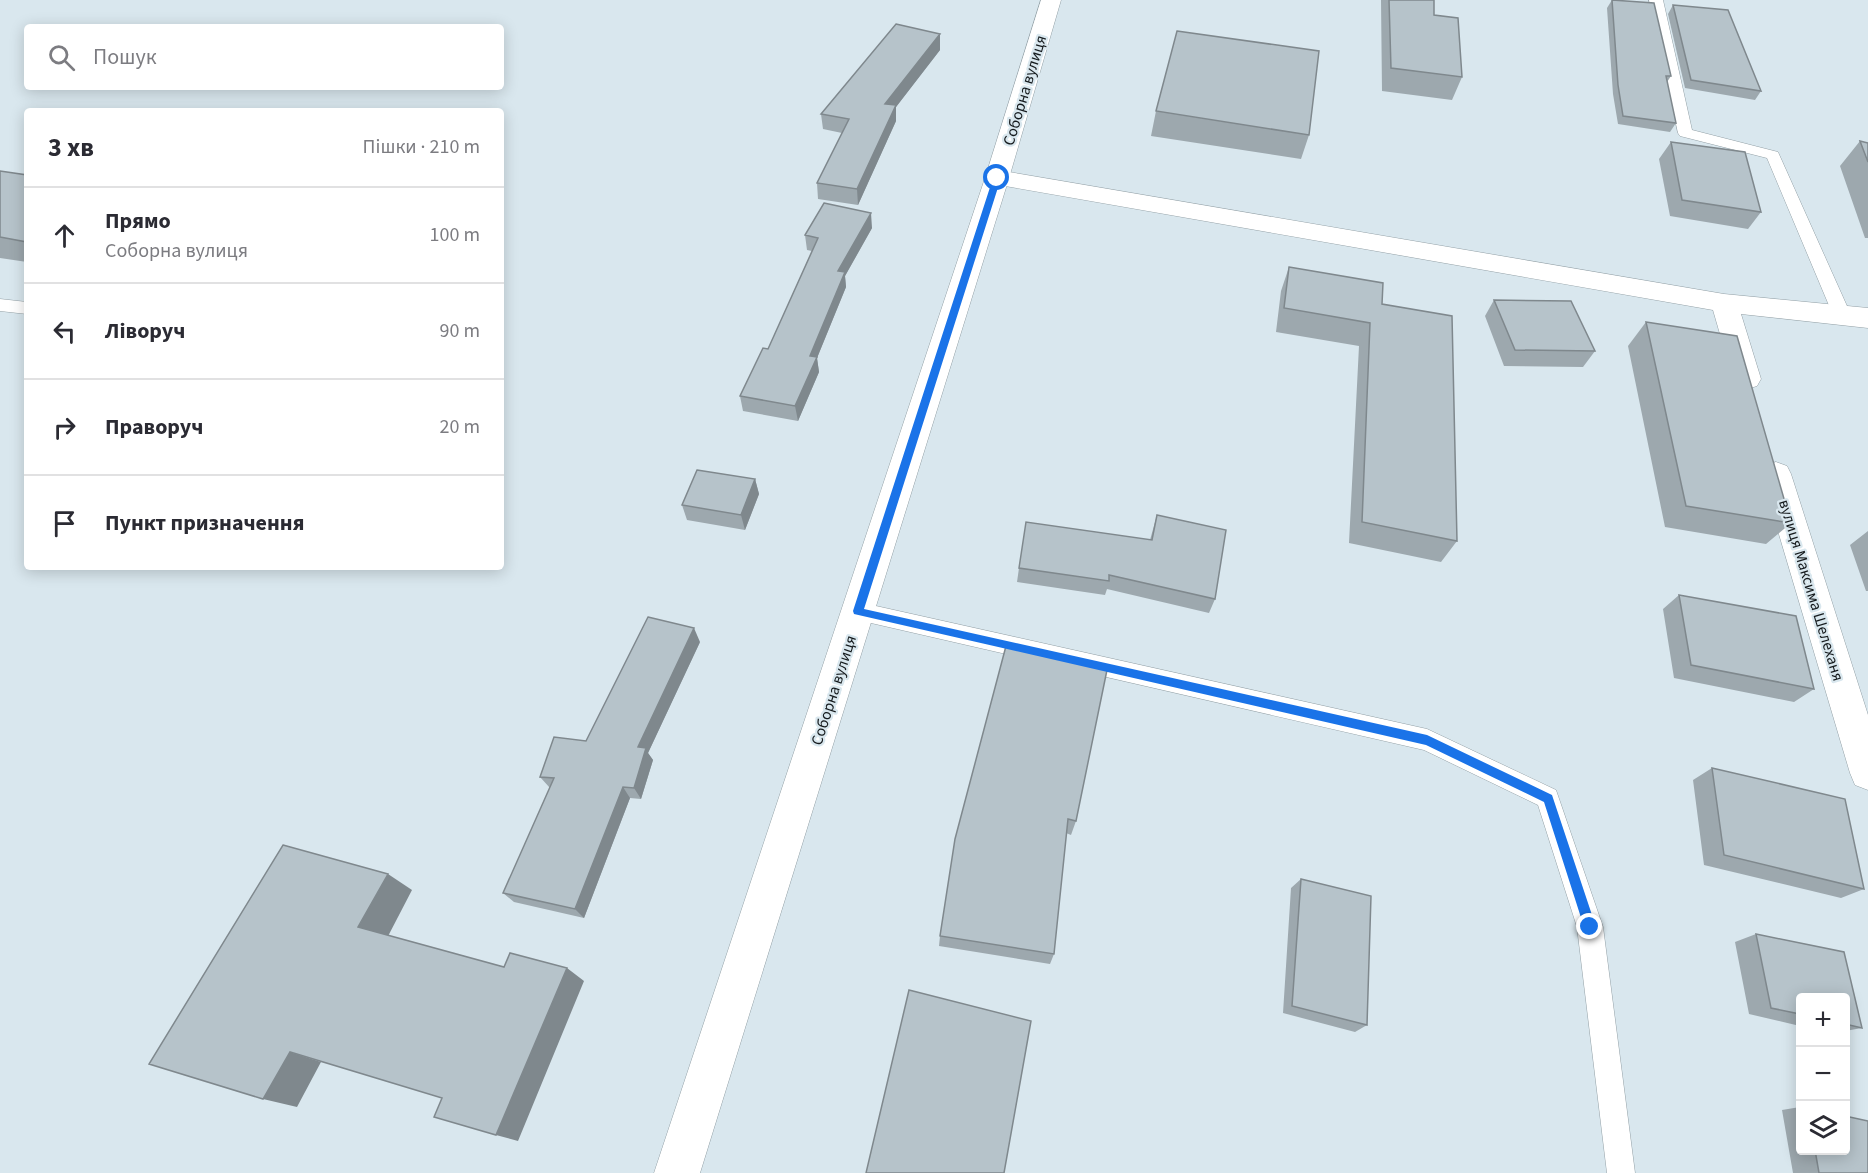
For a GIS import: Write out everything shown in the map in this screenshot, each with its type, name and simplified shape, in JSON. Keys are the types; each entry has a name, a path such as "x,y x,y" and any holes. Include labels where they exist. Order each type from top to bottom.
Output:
{"street":[{"name":"Соборна вулиця","path":"677,1173 997,178 1051,0"},
{"path":"997,178 1724,303 1855,316"},
{"path":"1724,303 1755,406"},
{"name":"вулиця Максима Шелеханя","path":"1769,452 1868,773"}],"lane":[{"path":"1656,0 1685,133 1773,155 1855,316"},
{"path":"0,305 24,308"},
{"path":"858,611 1427,740 1548,798 1590,927 1621,1173"}],"building":[{"path":"1389,0 1434,0 1434,15 1458,18 1462,77 1391,68"},
{"path":"1612,0 1654,3 1671,76 1666,76 1676,123 1623,116 1618,85"},
{"path":"1673,5 1728,10 1761,91 1691,80"},
{"path":"896,24 940,34 885,104 896,105 857,189 817,183 849,119 821,114"},
{"path":"1177,31 1319,51 1309,135 1156,111"},
{"path":"1860,141 1868,143 1868,162"},
{"path":"1671,142 1745,152 1761,212 1682,200"},
{"path":"0,171 24,175 24,241 0,237"},
{"path":"824,203 871,213 838,271 845,272 810,356 817,357 795,406 740,396 763,348 768,349 818,238 805,235"},
{"path":"1289,267 1383,283 1382,304 1452,316 1457,541 1362,522 1370,323 1284,308"},
{"path":"1494,300 1571,301 1595,351 1515,350"},
{"path":"1646,322 1737,336 1791,523 1686,506"},
{"path":"697,470 755,479 741,515 682,505"},
{"path":"1157,515 1226,530 1215,599 1109,575 1109,581 1019,568 1026,522 1152,540"},
{"path":"1679,595 1796,616 1814,689 1691,665"},
{"path":"648,617 694,628 638,747 646,748 634,788 623,787 575,909 503,893 554,778 540,777 554,737 586,741"},
{"path":"1006,646 1107,670 1076,821 1068,819 1054,954 940,936 955,839"},
{"path":"1712,768 1845,799 1864,889 1724,855"},
{"path":"283,845 388,874 358,927 504,967 510,953 567,968 496,1135 434,1117 442,1098 290,1052 263,1099 149,1064"},
{"path":"1301,879 1371,896 1367,1025 1292,1006"},
{"path":"1756,934 1844,952 1862,1028 1850,1025 1850,993 1796,993 1796,1013 1771,1008"},
{"path":"909,990 1031,1021 1004,1173 866,1173"},
{"path":"1850,1117 1868,1121 1868,1173 1819,1173 1816,1155 1850,1155"}],"route":[{"path":"997,178 858,611 1427,740 1548,798 1590,927"}]}
